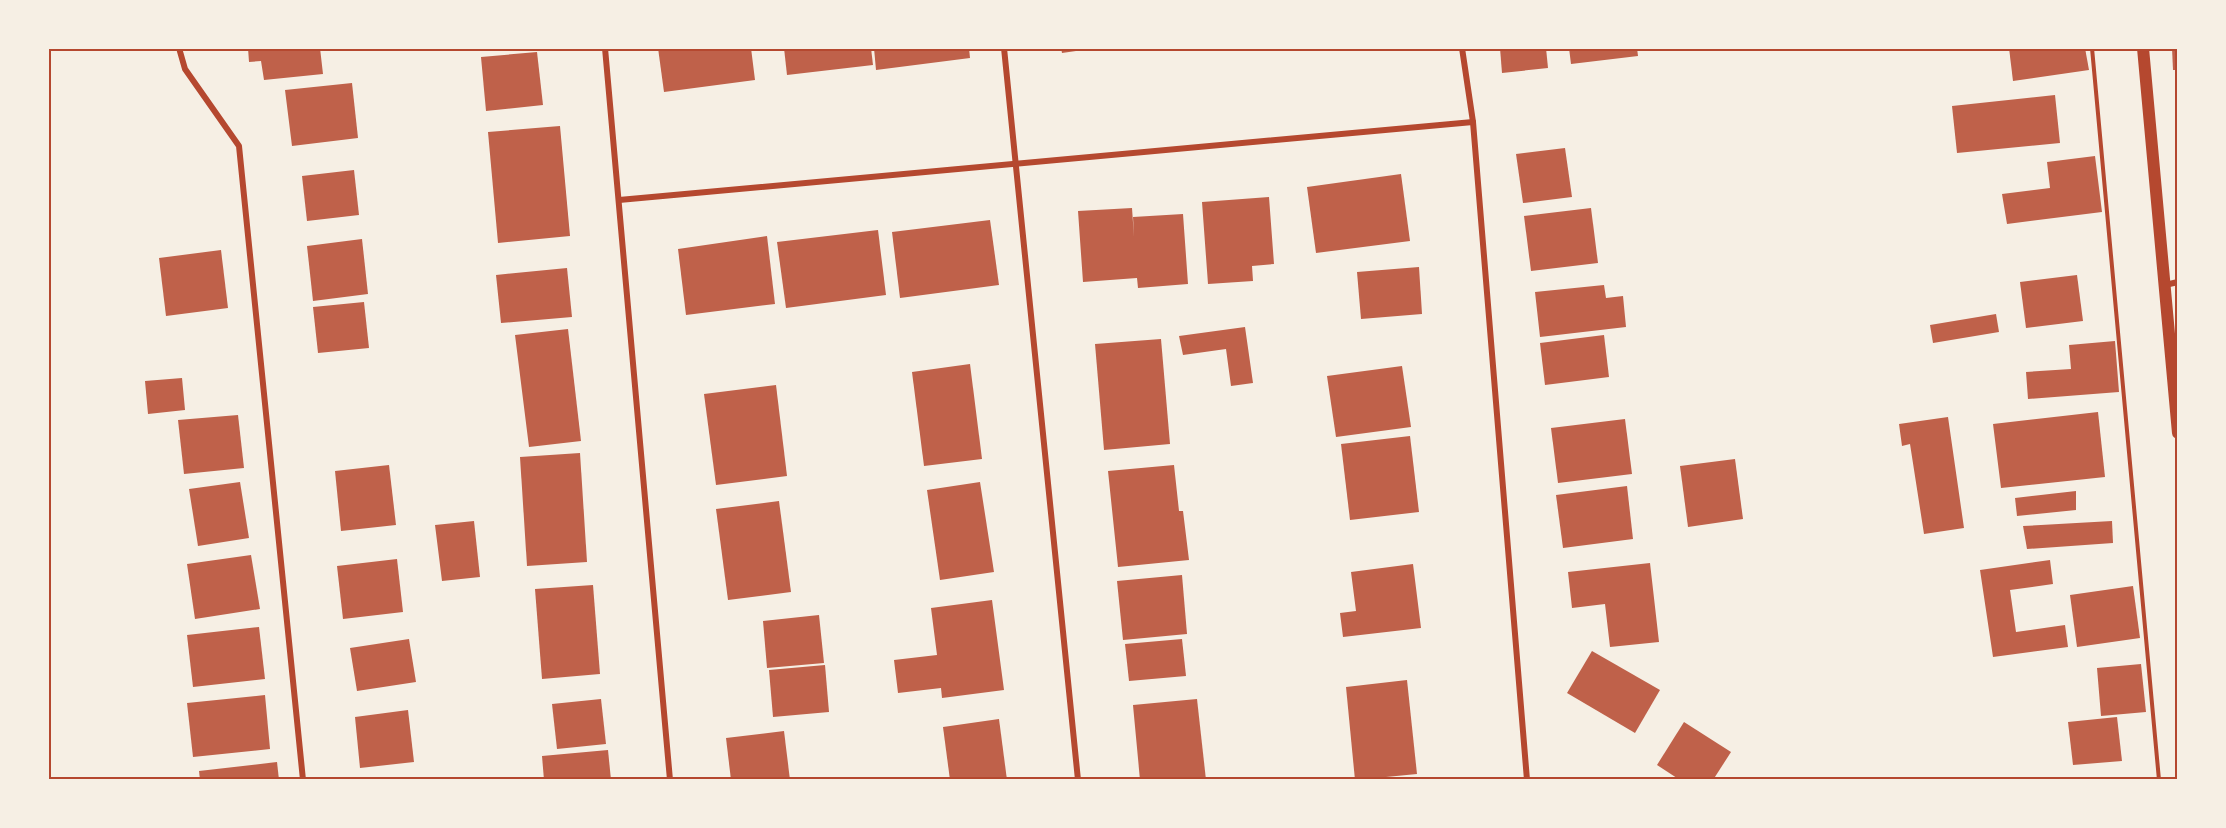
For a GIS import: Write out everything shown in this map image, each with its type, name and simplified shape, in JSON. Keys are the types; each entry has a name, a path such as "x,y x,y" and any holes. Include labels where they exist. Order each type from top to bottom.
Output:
{"main road":[{"path":"2143,48 2178,433"}],"street":[{"path":"179,48 185,69 238,146 303,780"},
{"path":"605,48 670,780"},
{"path":"1004,48 1078,780"},
{"path":"1462,48 1473,122 1527,780"},
{"path":"619,200 1473,122"},
{"path":"2165,285 2178,282"}],"path":[{"path":"2092,48 2159,780"}],"building":[{"path":"248,48 320,48 323,74 264,80 261,61 249,62"},
{"path":"658,48 751,48 755,80 664,92"},
{"path":"784,48 871,48 873,65 787,75"},
{"path":"874,48 969,48 970,58 876,70"},
{"path":"1061,48 1090,48 1090,49 1062,53"},
{"path":"1500,48 1546,48 1548,68 1502,73"},
{"path":"1569,48 1637,48 1638,56 1571,64"},
{"path":"2009,48 2085,48 2089,70 2013,81"},
{"path":"2172,48 2178,48 2178,70 2173,70"},
{"path":"537,52 543,105 486,111 481,57"},
{"path":"352,83 358,138 292,146 285,90"},
{"path":"2055,95 2060,143 1957,153 1952,106"},
{"path":"560,126 570,236 498,243 488,132"},
{"path":"1565,148 1572,197 1523,203 1516,154"},
{"path":"2095,156 2102,212 2007,224 2002,194 2050,188 2047,162"},
{"path":"354,170 359,215 307,221 302,176"},
{"path":"1401,174 1410,241 1316,253 1307,187"},
{"path":"1269,197 1274,264 1252,266 1253,281 1208,284 1202,202"},
{"path":"1132,208 1134,237 1133,217 1183,214 1188,284 1138,288 1137,278 1083,282 1078,211"},
{"path":"1591,208 1598,263 1531,271 1524,216"},
{"path":"990,220 999,285 900,298 892,232"},
{"path":"878,230 886,295 786,308 777,242"},
{"path":"767,236 775,304 686,315 678,249"},
{"path":"362,239 368,294 313,301 307,246"},
{"path":"221,250 228,308 166,316 159,258"},
{"path":"1419,267 1422,314 1361,319 1357,272"},
{"path":"567,268 572,317 501,323 496,275"},
{"path":"2077,275 2083,321 2026,328 2020,282"},
{"path":"1604,285 1606,298 1623,296 1626,327 1540,337 1535,292"},
{"path":"364,302 369,348 318,353 313,307"},
{"path":"1996,314 1999,332 1933,343 1930,325"},
{"path":"1245,327 1253,383 1231,386 1226,349 1183,355 1179,336"},
{"path":"568,329 581,441 529,447 515,335"},
{"path":"1604,335 1609,377 1545,385 1540,343"},
{"path":"1161,339 1170,444 1104,450 1095,344"},
{"path":"2115,341 2119,392 2028,399 2026,372 2071,369 2069,345"},
{"path":"970,364 982,459 924,466 912,372"},
{"path":"1402,366 1411,427 1336,437 1327,376"},
{"path":"182,378 185,410 148,414 145,381"},
{"path":"776,385 787,476 716,485 704,394"},
{"path":"2098,412 2105,477 2001,488 1993,424"},
{"path":"238,415 244,468 184,474 178,420"},
{"path":"1948,417 1964,528 1924,534 1910,444 1902,446 1899,424"},
{"path":"1625,419 1632,474 1558,483 1551,428"},
{"path":"1410,436 1419,512 1350,520 1341,444"},
{"path":"580,453 587,562 527,566 520,457"},
{"path":"1735,459 1743,519 1688,527 1680,466"},
{"path":"389,465 396,525 341,531 335,471"},
{"path":"1174,465 1179,511 1183,511 1189,560 1118,567 1108,471"},
{"path":"240,482 249,538 198,546 189,489"},
{"path":"980,482 994,572 940,580 927,490"},
{"path":"1627,486 1633,539 1563,548 1556,495"},
{"path":"2076,491 2076,510 2017,516 2015,498"},
{"path":"779,501 791,592 728,600 716,509"},
{"path":"474,521 480,577 442,581 435,525"},
{"path":"2112,521 2113,543 2027,549 2023,526"},
{"path":"251,555 260,609 195,619 187,564"},
{"path":"397,559 403,612 343,619 337,566"},
{"path":"2050,560 2053,584 2010,590 2016,632 2065,625 2068,647 1993,657 1980,570"},
{"path":"1650,563 1659,642 1610,647 1605,604 1572,608 1568,572"},
{"path":"1413,564 1421,628 1343,637 1340,613 1356,611 1351,572"},
{"path":"1182,575 1187,634 1123,640 1117,581"},
{"path":"593,585 600,674 542,679 535,589"},
{"path":"2133,586 2140,638 2077,647 2070,595"},
{"path":"992,600 1004,690 942,698 941,688 898,693 894,660 937,655 931,608"},
{"path":"819,615 824,663 767,668 763,621"},
{"path":"259,627 265,679 193,687 187,635"},
{"path":"409,639 416,682 357,691 350,648"},
{"path":"1182,639 1186,676 1129,681 1125,644"},
{"path":"1592,651 1660,690 1635,733 1567,693"},
{"path":"2141,664 2146,712 2101,716 2097,668"},
{"path":"825,665 829,712 773,717 769,670"},
{"path":"1407,680 1417,774 1355,780 1346,687"},
{"path":"265,695 270,749 193,757 187,703"},
{"path":"601,699 606,744 557,749 552,704"},
{"path":"1197,699 1206,780 1140,780 1133,705"},
{"path":"408,710 414,762 360,768 355,717"},
{"path":"2117,717 2122,761 2073,765 2068,722"},
{"path":"999,719 1007,780 950,780 943,727"},
{"path":"1684,722 1731,752 1713,780 1680,780 1657,765"},
{"path":"784,731 790,780 731,780 726,738"},
{"path":"608,750 611,780 544,780 542,756"},
{"path":"277,762 279,780 200,780 199,771"}]}
